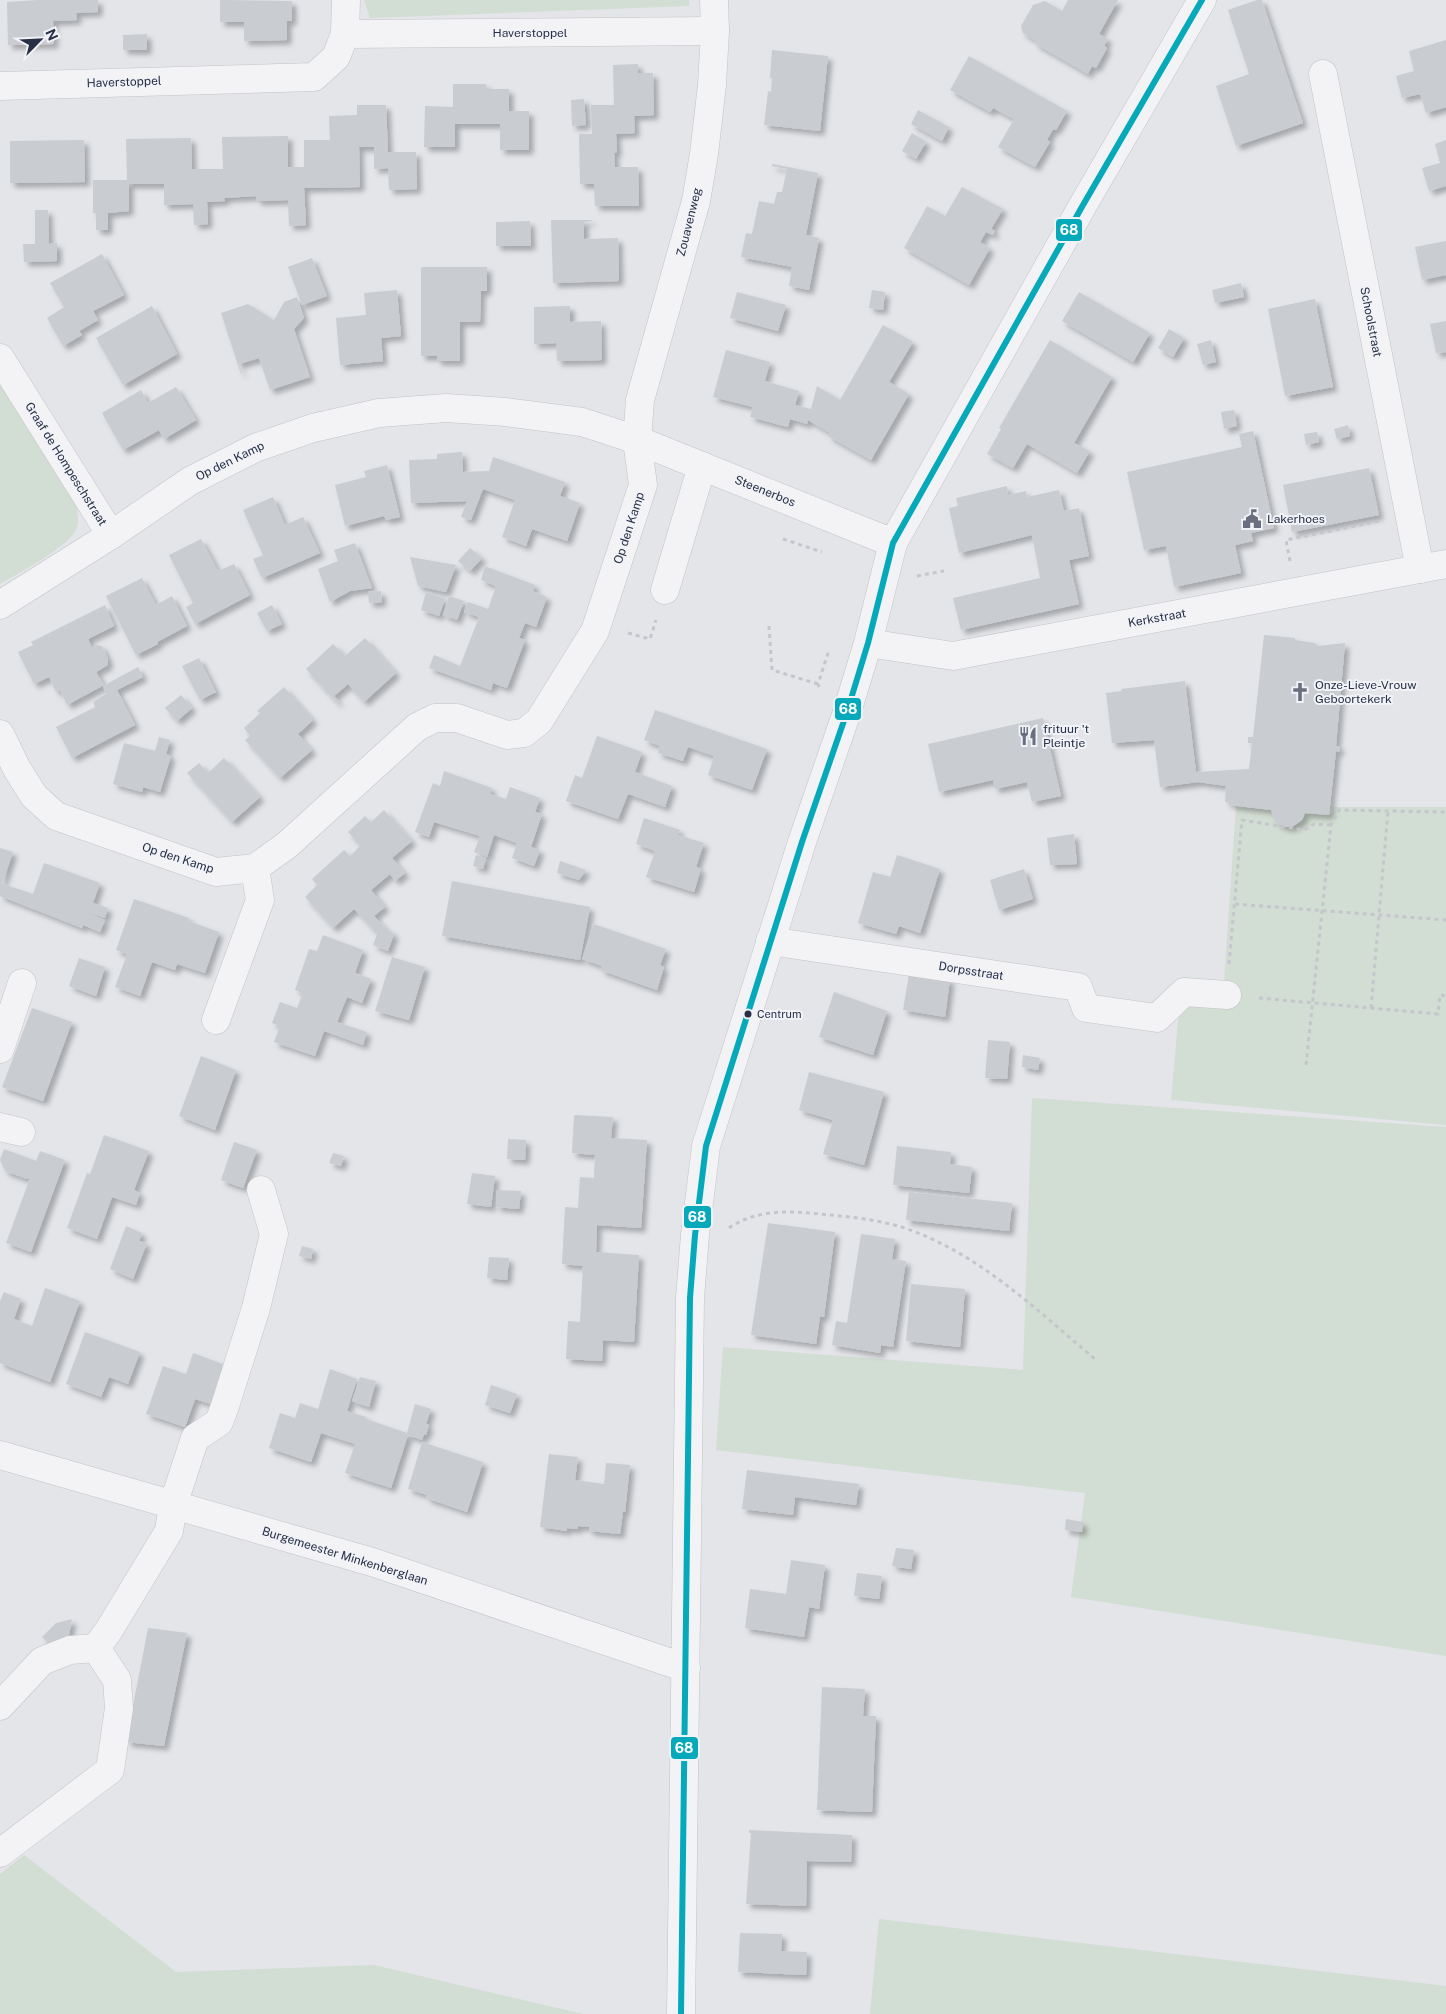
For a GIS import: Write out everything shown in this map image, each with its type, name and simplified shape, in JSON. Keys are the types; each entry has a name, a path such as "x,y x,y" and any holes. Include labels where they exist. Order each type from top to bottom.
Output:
{"street":[{"name":"Haverstoppel","path":"0,86 314,77 336,57 345,34 346,0"},
{"name":"Zouavenweg","path":"637,440 640,400 696,201 704,154 715,32 714,0"},
{"path":"681,2014 690,1298 695,1235 706,1146 770,940 847,712 868,643 894,543 1083,206 1202,0"},
{"name":"Haverstoppel","path":"345,34 715,32"},
{"name":"Schoolstraat","path":"1323,74 1409,514 1433,567"},
{"name":"Graaf de Hompeschstraat","path":"0,358 111,535 0,605"},
{"name":"Op den Kamp","path":"0,734 16,770 34,796 56,816 216,872 255,868 287,845 417,727 435,718 457,718 507,735 524,733 539,721 595,631 643,485 637,440 582,422 506,412 446,408 379,413 313,428 255,448 190,481 111,535"},
{"name":"Steenerbos","path":"637,440 894,543"},
{"path":"665,590 702,466"},
{"name":"Kerkstraat","path":"868,643 953,656 1433,567"},
{"path":"216,1020 260,900 255,868"},
{"name":"Dorpsstraat","path":"770,940 1078,987 1086,1008 1157,1018 1184,992 1227,995"},
{"path":"0,1049 22,983"},
{"path":"0,1706 42,1661 70,1650 96,1648 109,1630 169,1531 173,1505 195,1438 219,1422 256,1308 274,1234 261,1190"},
{"name":"Burgemeester Minkenberglaan","path":"0,1454 372,1562 686,1668"},
{"path":"0,1853 110,1770 119,1708 116,1680 96,1648"}],"path":[{"path":"1296,592 1286,540 1409,514"},
{"path":"597,623 650,639 665,590"},
{"path":"769,626 772,670 818,684"},
{"path":"1306,1065 1331,825 1339,810 1446,812"},
{"path":"1371,1008 1388,811"},
{"path":"1331,825 1314,824 1304,830 1242,820 1227,995 1438,1014 1440,995 1446,996"},
{"path":"1235,904 1446,920"},
{"path":"695,1235 721,1234 742,1219 766,1213 794,1212 860,1217 912,1230 943,1244 999,1278 1096,1360"}],"shaded area":[{"path":"364,0 689,0 689,6 370,18"},
{"path":"0,380 76,504 78,521 76,530 63,544 41,560 0,584"},
{"path":"1236,807 1332,814 1333,807 1446,807 1446,1125 1171,1100 1182,977 1224,981"},
{"path":"1032,1098 1446,1127 1446,1656 1071,1597 1085,1493 716,1450 723,1347 1023,1370"},
{"path":"24,1855 176,1972 374,1965 583,2014 0,2014 0,1874"},
{"path":"879,1919 1446,1986 1446,2014 870,2014"}],"building":[{"path":"98,0 98,12 76,13 77,20 53,21 54,44 8,45 7,2"},
{"path":"220,0 292,1 292,21 287,21 287,40 244,41 244,22 220,22"},
{"path":"1068,0 1118,0 1099,34 1108,39 1104,46 1107,48 1096,68 1092,66 1088,74 1034,43 1036,41 1023,33 1021,26 1033,5 1045,1 1062,11"},
{"path":"1262,0 1303,123 1236,146 1216,86 1249,74 1228,10"},
{"path":"147,34 147,50 123,50 123,35"},
{"path":"1446,40 1446,107 1426,113 1420,94 1402,98 1396,76 1414,71 1409,51"},
{"path":"772,50 828,56 820,131 764,125 768,91 771,92"},
{"path":"969,56 1067,111 1056,130 1053,129 1047,140 1050,142 1035,167 998,147 1014,119 993,108 990,112 950,90"},
{"path":"638,64 638,73 653,73 654,115 634,116 635,133 616,134 617,152 614,153 615,167 638,167 639,206 595,206 594,184 580,184 579,134 592,134 591,105 614,105 613,65"},
{"path":"453,84 486,84 486,89 509,89 509,111 529,111 529,150 500,150 500,124 455,124 455,147 424,147 425,106 453,107"},
{"path":"584,99 586,125 572,126 571,100"},
{"path":"357,105 386,105 388,152 416,152 417,189 389,190 388,168 374,169 374,147 359,147 360,187 304,188 306,225 289,226 288,200 257,201 256,196 224,198 225,201 207,202 208,224 194,225 193,204 164,205 164,184 129,184 129,211 108,213 108,230 96,230 96,213 93,213 93,180 127,180 126,139 191,138 192,169 223,169 222,137 288,136 288,167 304,167 304,140 330,140 329,116 357,115"},
{"path":"918,110 949,127 942,141 911,124"},
{"path":"912,133 926,142 916,159 902,151"},
{"path":"84,140 85,182 10,183 10,141"},
{"path":"1446,140 1446,186 1429,191 1422,168 1440,163 1435,144"},
{"path":"773,164 818,173 806,235 819,238 809,290 789,286 792,267 741,257 746,233 752,234 759,201 774,204 777,192 782,192 787,169 771,166"},
{"path":"962,187 1003,209 991,229 995,231 993,235 986,232 980,242 990,248 969,285 904,248 927,206 945,216"},
{"path":"35,210 48,210 49,244 57,243 57,261 24,262 23,244 35,244"},
{"path":"551,220 592,220 584,222 584,239 618,238 619,281 553,283"},
{"path":"530,221 531,246 496,246 496,222"},
{"path":"1446,241 1446,275 1422,280 1415,247"},
{"path":"102,254 124,295 93,311 98,320 79,331 82,335 63,346 47,318 64,307 50,283"},
{"path":"312,258 327,296 302,305 288,267"},
{"path":"421,267 487,267 487,291 481,291 480,322 460,322 460,361 437,361 437,356 421,356"},
{"path":"1241,283 1244,297 1215,303 1212,290"},
{"path":"397,290 401,336 381,338 383,361 340,365 336,318 366,315 364,293"},
{"path":"872,290 885,292 883,310 869,308"},
{"path":"737,292 786,305 778,331 730,318"},
{"path":"1079,292 1150,333 1133,362 1062,321"},
{"path":"297,297 304,318 294,329 310,377 270,390 259,358 239,364 241,374 221,313 248,304 274,320 284,302"},
{"path":"1315,299 1333,387 1285,396 1268,309"},
{"path":"152,306 177,354 123,385 96,338"},
{"path":"570,306 570,322 601,321 602,360 557,361 556,343 534,344 534,307"},
{"path":"1446,321 1446,352 1436,353 1430,324"},
{"path":"883,325 913,342 889,382 909,394 871,460 828,436 830,433 808,420 807,424 790,419 788,427 750,417 753,407 713,397 726,350 770,362 765,381 799,391 795,405 811,409 817,386 840,400"},
{"path":"1169,329 1184,338 1173,357 1158,348"},
{"path":"1050,340 1112,377 1074,443 1090,451 1077,473 1027,444 1013,468 987,454 1001,429 999,428"},
{"path":"1211,340 1216,362 1203,365 1197,344"},
{"path":"176,387 196,420 164,439 159,430 123,450 102,413 141,390 148,403"},
{"path":"1234,410 1237,426 1224,429 1221,412"},
{"path":"1348,425 1350,436 1337,439 1334,429"},
{"path":"1253,431 1274,528 1251,533 1253,541 1235,545 1241,573 1174,587 1166,546 1144,550 1127,472 1242,447 1239,434"},
{"path":"1317,432 1319,442 1306,445 1304,434"},
{"path":"462,452 463,472 489,471 493,457 565,482 560,496 580,503 567,541 532,529 526,546 502,537 515,500 483,489 471,520 461,517 467,501 411,503 409,460 437,459 437,454"},
{"path":"387,465 400,517 386,520 384,516 345,526 335,485 366,477 364,471"},
{"path":"1369,468 1379,515 1292,532 1283,485"},
{"path":"1007,486 1008,495 1026,491 1027,497 1059,490 1064,511 1079,508 1089,556 1069,560 1079,604 961,630 953,598 1040,578 1032,535 959,553 949,508 958,506 956,498"},
{"path":"273,497 285,525 303,517 320,553 262,578 253,559 263,555 243,510"},
{"path":"201,539 218,571 234,564 250,595 195,624 186,607 193,603 169,555"},
{"path":"355,543 372,588 350,591 330,602 318,569 338,561 334,550"},
{"path":"470,548 482,558 470,571 458,561"},
{"path":"410,557 456,565 446,592 418,586"},
{"path":"485,566 535,585 533,591 547,597 536,627 525,623 519,638 525,640 507,688 493,683 491,690 429,668 434,655 460,666 479,617 464,612 468,602 488,609 496,586 481,580"},
{"path":"142,578 156,605 172,596 187,626 136,655 106,596"},
{"path":"381,591 382,602 369,603 368,592"},
{"path":"426,592 445,599 439,616 421,610"},
{"path":"449,596 464,601 457,620 443,615"},
{"path":"105,605 114,626 88,639 92,648 96,645 102,646 108,659 108,665 96,672 104,685 67,705 60,690 56,692 49,677 34,684 18,652 33,645 31,642"},
{"path":"272,605 282,624 267,631 257,613"},
{"name":"Onze-Lieve-Vrouw Geboortekerk","path":"1264,635 1295,638 1295,640 1315,643 1318,646 1345,643 1336,746 1340,746 1339,752 1336,751 1329,815 1305,813 1302,820 1292,827 1278,824 1271,810 1230,805 1231,803 1225,802 1226,786 1198,782 1160,787 1154,740 1112,743 1106,693 1122,691 1121,689 1185,681 1196,772 1249,769 1252,743 1248,743 1248,737 1253,737"},
{"path":"365,638 396,673 364,702 348,684 334,696 339,702 337,703 306,669 333,644 345,656"},
{"path":"199,658 216,692 200,700 182,666"},
{"path":"138,667 143,677 117,690 135,725 72,758 56,727 95,707 93,702 106,694 103,686"},
{"path":"284,687 313,720 298,734 312,750 280,778 245,740 250,736 244,728 260,713 257,711"},
{"path":"181,695 192,708 177,721 165,708"},
{"path":"655,710 767,749 752,790 708,775 714,756 688,747 683,761 658,753 660,746 644,740"},
{"path":"1043,718 1061,796 1032,802 1027,782 995,789 993,780 939,792 928,744"},
{"path":"597,736 642,752 635,772 672,786 665,807 628,794 618,819 566,801 575,775 582,778"},
{"path":"159,737 170,740 166,754 171,756 160,792 143,787 142,792 113,784 124,743 155,751"},
{"path":"224,758 260,797 232,822 187,773 199,763 208,773"},
{"path":"444,771 492,788 490,794 506,799 510,787 540,798 535,812 542,814 531,847 540,850 534,866 512,858 517,843 494,835 487,857 474,852 480,836 434,822 429,837 415,832 433,783 440,786"},
{"path":"384,810 412,841 392,858 405,873 395,881 390,874 371,890 385,907 374,916 388,931 394,934 388,951 373,945 378,932 354,909 333,928 305,897 317,885 312,879 344,850 350,856 361,845 348,832 365,816 371,822"},
{"path":"644,818 680,830 678,835 704,843 696,867 701,869 694,892 646,877 655,851 636,844"},
{"path":"1074,834 1077,864 1050,865 1047,838"},
{"path":"0,848 13,852 2,884 33,894 44,863 100,883 93,903 108,908 105,918 89,913 105,920 100,932 83,925 82,928 0,896"},
{"path":"476,855 486,858 483,869 473,866"},
{"path":"897,855 940,869 920,933 899,926 896,934 858,923 873,872 890,877"},
{"path":"560,861 586,870 579,880 557,873"},
{"path":"1024,869 1033,899 999,910 990,880"},
{"path":"452,881 590,907 580,960 442,936"},
{"path":"134,899 189,918 188,921 219,932 205,973 177,964 175,970 152,962 140,996 115,987 127,954 116,950"},
{"path":"594,924 666,949 660,965 664,967 657,990 600,970 602,966 582,959"},
{"path":"323,935 363,950 355,973 371,979 362,1003 347,997 337,1022 367,1032 363,1045 324,1031 315,1056 274,1042 280,1026 272,1023 280,1002 297,1008 303,993 295,990 309,949 317,951"},
{"path":"392,957 425,967 409,1020 375,1011"},
{"path":"79,958 105,967 96,996 69,986"},
{"path":"909,974 950,979 945,1017 903,1010"},
{"path":"834,992 887,1011 873,1055 819,1037"},
{"path":"32,1008 72,1022 43,1101 2,1087"},
{"path":"988,1040 1010,1042 1007,1079 985,1078"},
{"path":"1023,1055 1040,1058 1038,1070 1022,1067"},
{"path":"201,1056 236,1070 215,1130 179,1116"},
{"path":"809,1072 884,1092 864,1165 823,1154 833,1120 799,1110"},
{"path":"574,1115 613,1117 611,1138 647,1140 641,1228 597,1225 596,1252 639,1255 634,1342 603,1340 602,1361 566,1359 568,1321 580,1322 583,1266 562,1264 565,1207 578,1208 580,1177 594,1178 595,1155 572,1153"},
{"path":"104,1135 149,1151 134,1190 140,1193 136,1205 112,1197 97,1239 67,1228 87,1173 90,1174"},
{"path":"508,1139 526,1140 525,1160 507,1159"},
{"path":"234,1142 257,1150 243,1188 221,1180"},
{"path":"897,1146 951,1152 950,1164 972,1167 969,1193 893,1185"},
{"path":"4,1149 36,1161 40,1151 65,1160 31,1252 6,1243 30,1178 27,1179 5,1171 0,1160"},
{"path":"333,1153 344,1156 341,1166 329,1163"},
{"path":"472,1173 495,1176 491,1207 467,1204"},
{"path":"497,1190 521,1191 519,1209 496,1207"},
{"path":"909,1192 1012,1203 1009,1231 906,1220"},
{"path":"768,1223 835,1232 824,1317 820,1316 816,1344 751,1335"},
{"path":"126,1226 142,1233 139,1241 147,1243 133,1279 110,1269"},
{"path":"861,1234 895,1239 892,1259 906,1261 893,1347 881,1345 880,1353 832,1345 836,1321 847,1323"},
{"path":"302,1246 313,1249 311,1259 299,1256"},
{"path":"489,1257 509,1258 507,1280 487,1278"},
{"path":"911,1284 965,1289 960,1347 906,1341"},
{"path":"45,1288 80,1301 50,1382 0,1363 0,1301 4,1292 21,1299 14,1319 32,1326"},
{"path":"85,1332 140,1352 128,1384 109,1377 101,1397 66,1384"},
{"path":"193,1353 228,1366 207,1416 211,1404 195,1399 185,1427 146,1414 163,1366 186,1374"},
{"path":"330,1369 357,1379 347,1411 366,1417 366,1419 407,1433 415,1404 431,1409 426,1424 429,1425 426,1435 424,1434 422,1440 408,1435 391,1488 345,1473 355,1444 321,1433 311,1462 269,1448 280,1413 295,1418 300,1403 318,1409"},
{"path":"360,1377 376,1381 369,1407 352,1401"},
{"path":"491,1385 517,1394 510,1413 485,1405"},
{"path":"422,1442 483,1462 467,1512 426,1498 427,1495 408,1489"},
{"path":"549,1454 578,1457 575,1480 604,1484 606,1463 630,1465 625,1512 623,1512 620,1534 589,1531 589,1527 578,1526 578,1529 567,1528 567,1531 540,1527"},
{"path":"747,1470 859,1484 856,1505 795,1497 793,1515 742,1509"},
{"path":"1066,1519 1083,1522 1082,1532 1065,1530"},
{"path":"896,1548 914,1550 911,1569 892,1566"},
{"path":"791,1560 825,1565 819,1609 809,1607 804,1637 745,1628 750,1589 786,1594"},
{"path":"857,1573 882,1576 879,1599 854,1596"},
{"path":"72,1619 69,1635 54,1649 42,1637 56,1623"},
{"path":"148,1628 187,1633 164,1746 126,1742"},
{"path":"822,1687 865,1689 863,1716 876,1716 872,1812 817,1810"},
{"path":"749,1830 852,1835 851,1862 807,1861 806,1906 746,1904 751,1833 749,1833"},
{"path":"740,1933 782,1934 781,1951 807,1952 806,1975 738,1972"}],"transit line":[{"name":"68","path":"681,2014 690,1298 695,1235 706,1146 802,842 847,712 868,643 893,543 1083,205 1202,0"}],"place":[{"name":"Lakerhoes","path":"1252,519"},
{"name":"Onze-Lieve-Vrouw Geboortekerk","path":"1300,692"},
{"name":"frituur 't Pleintje","path":"1028,736"},
{"name":"Centrum","path":"748,1014"}]}
